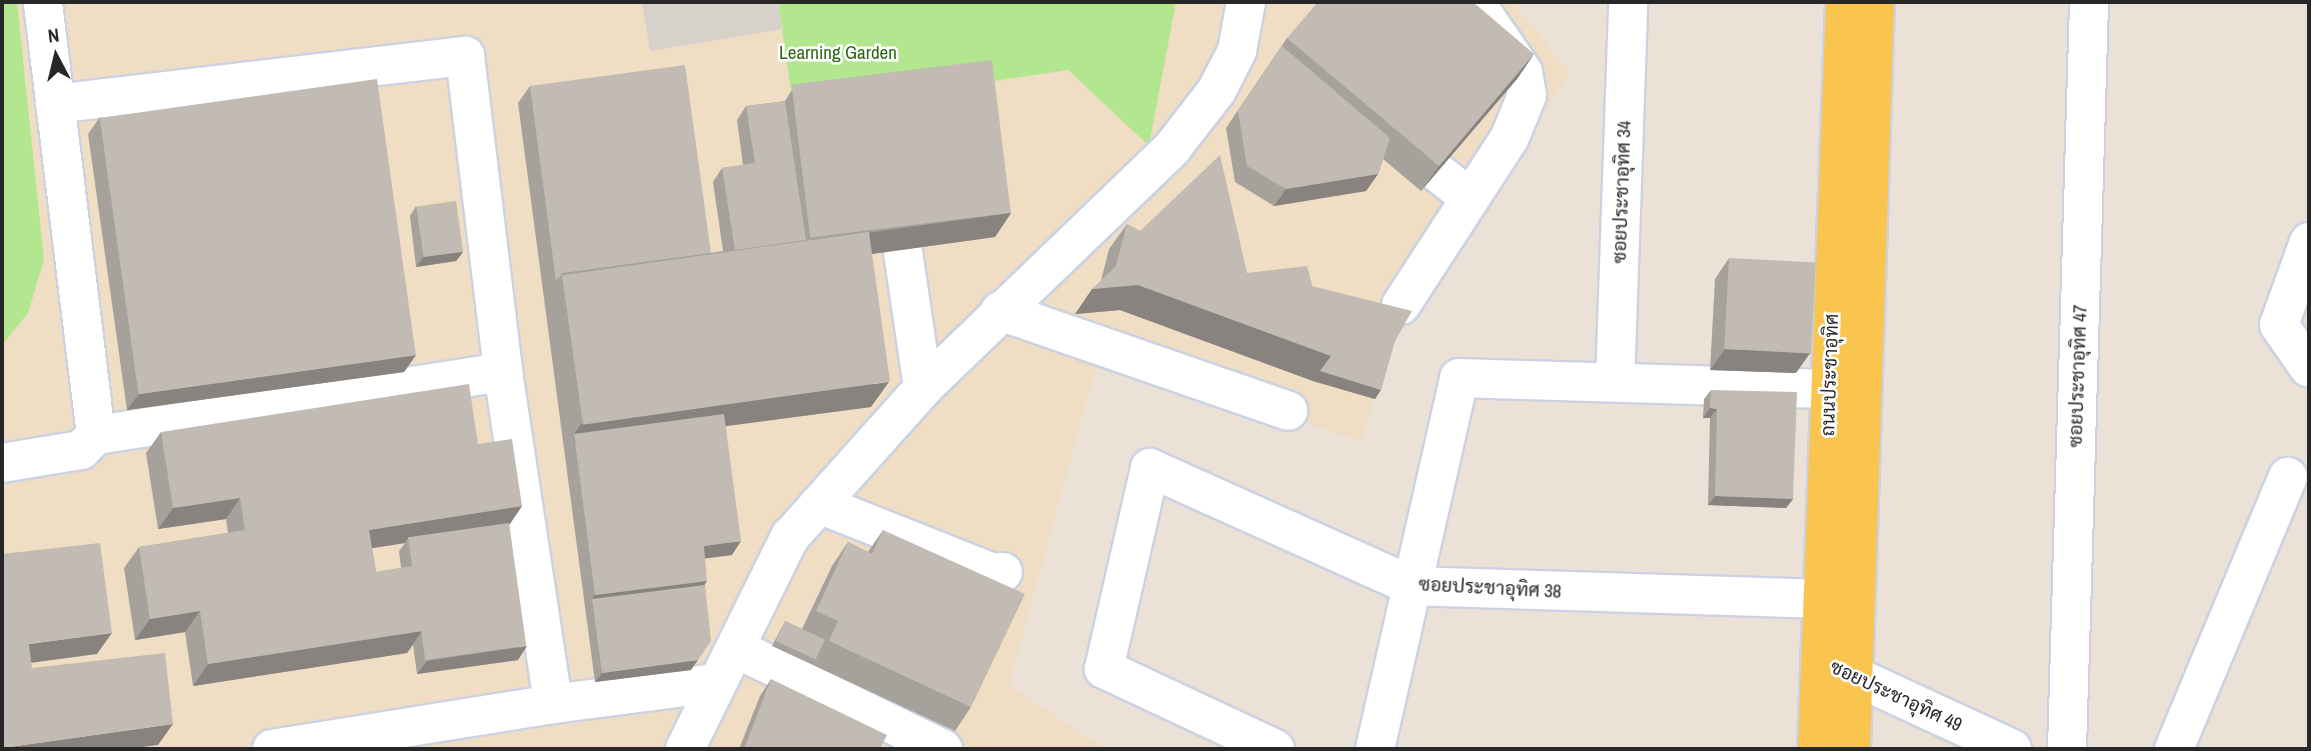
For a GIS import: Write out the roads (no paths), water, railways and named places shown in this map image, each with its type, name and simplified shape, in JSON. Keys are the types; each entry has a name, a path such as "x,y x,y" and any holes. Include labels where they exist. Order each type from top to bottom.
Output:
{"main road":[{"name":"ถนนประชาอุทิศ","path":"1817,749 1835,668 1838,600 1845,390 1845,2"},
{"name":"ถนนประชาอุทิศ","path":"1845,390 1875,2"},
{"name":"ถนนประชาอุทิศ","path":"1835,668 1851,749"}],"street":[{"path":"43,2 96,435"},
{"path":"685,749 715,683 737,649 790,537 923,388 1000,311 1148,176 1174,147 1217,90 1237,51 1246,2"},
{"path":"1401,305 1510,137 1527,95 1522,72 1475,2"},
{"name":"ซอยประชาอุทิศ 34","path":"1615,382 1629,2"},
{"name":"ซอยประชาอุทิศ 47","path":"2067,749 2090,2"},
{"path":"55,104 465,56 503,372 553,704"},
{"path":"1437,172 1470,198"},
{"path":"2309,242 2279,326 2309,368"},
{"path":"903,252 923,388"},
{"path":"1000,311 1288,411"},
{"path":"2,463 81,450 96,435 503,372"},
{"path":"1375,749 1458,379 1845,390"},
{"name":"ซอยประชาอุทิศ 38","path":"1275,749 1104,669 1150,468 1413,586 1838,600"},
{"path":"2174,749 2288,477"},
{"path":"819,504 993,573 1003,572"},
{"path":"737,649 943,749"},
{"name":"ซอยประชาอุทิศ 49","path":"1835,668 2012,749"},
{"path":"272,749 553,704 715,683"}],"park label":[{"name":"Learning Garden","path":"838,53"}]}
